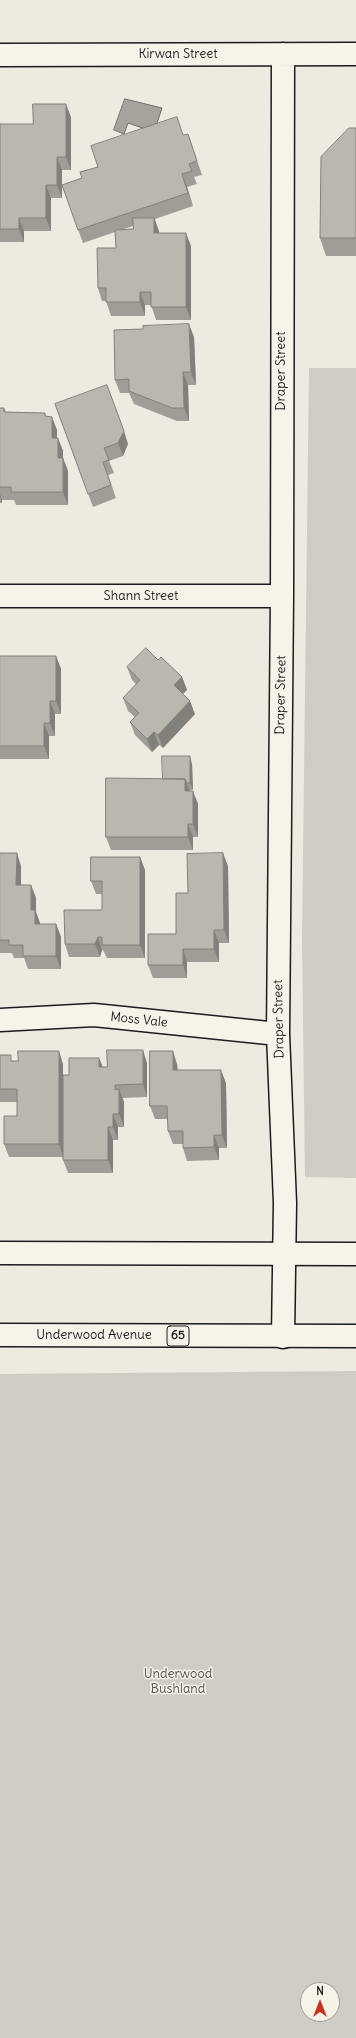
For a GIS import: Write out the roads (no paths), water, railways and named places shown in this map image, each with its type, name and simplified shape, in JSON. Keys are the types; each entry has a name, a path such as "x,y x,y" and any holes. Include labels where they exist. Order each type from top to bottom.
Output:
{"street":[{"name":"Draper Street","path":"283,54 282,596 278,1034 285,1203 283,1337"},
{"name":"Kirwan Street","path":"0,55 356,54"},
{"name":"Shann Street","path":"0,596 282,596"},
{"name":"Moss Vale","path":"0,1020 94,1015 278,1034"},
{"path":"0,1253 284,1255 356,1254"},
{"name":"Underwood Avenue","path":"0,1335 283,1337 356,1336"}],"park label":[{"name":"Underwood Bushland","path":"178,1682"}]}
